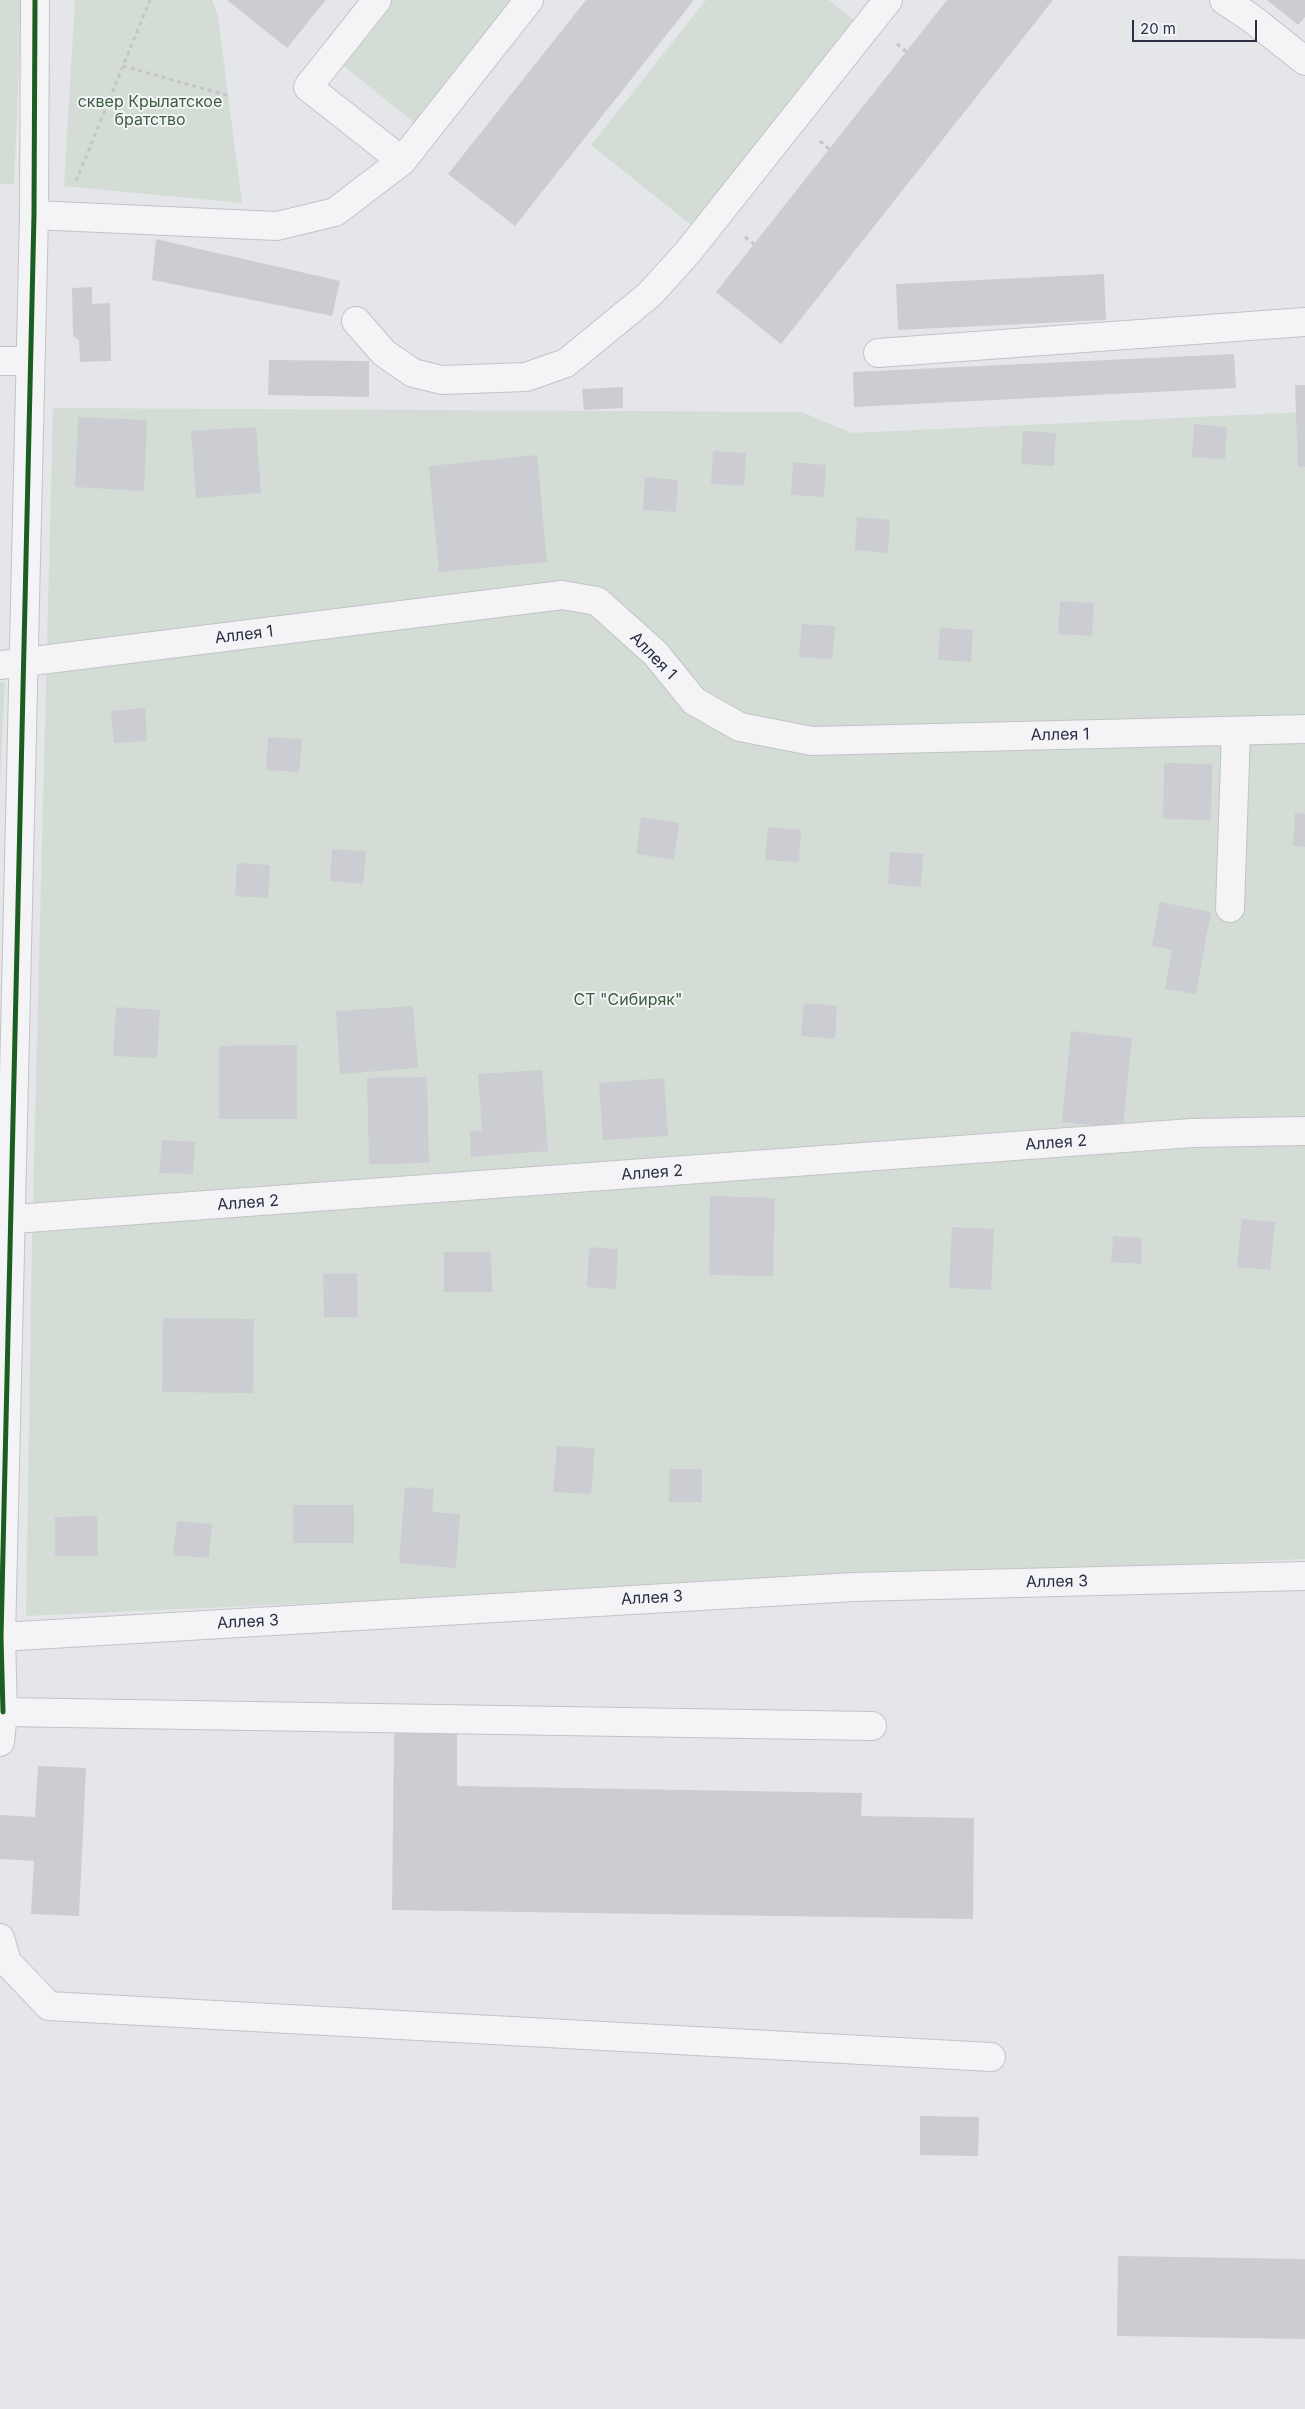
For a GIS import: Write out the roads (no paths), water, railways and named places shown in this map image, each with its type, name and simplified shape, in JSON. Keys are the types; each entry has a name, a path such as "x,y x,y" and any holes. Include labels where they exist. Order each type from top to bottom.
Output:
{"street":[{"path":"0,1742 3,1712 0,1637 12,664 30,361 34,215 35,0"},
{"path":"377,0 308,87 402,161"},
{"path":"34,215 277,226 335,212 402,161 529,0"},
{"path":"356,321 384,353 413,373 442,380 526,377 566,363 650,294 688,252 888,0"},
{"path":"1224,0 1305,61"},
{"path":"878,353 1305,322"},
{"path":"0,361 30,361"},
{"name":"Аллея 1","path":"12,664 562,595 597,601 656,654 694,701 740,727 812,741 1305,729"},
{"path":"1230,908 1236,731"},
{"name":"Аллея 2","path":"5,1220 1192,1133 1305,1131"},
{"name":"Аллея 3","path":"0,1637 854,1587 1305,1576"},
{"path":"3,1712 872,1726"},
{"path":"0,1938 6,1962 49,2006 991,2056"}],"park label":[{"name":"сквер Крылатское братство","path":"150,111"},
{"name":"СТ \"Сибиряк\"","path":"628,1000"}]}
